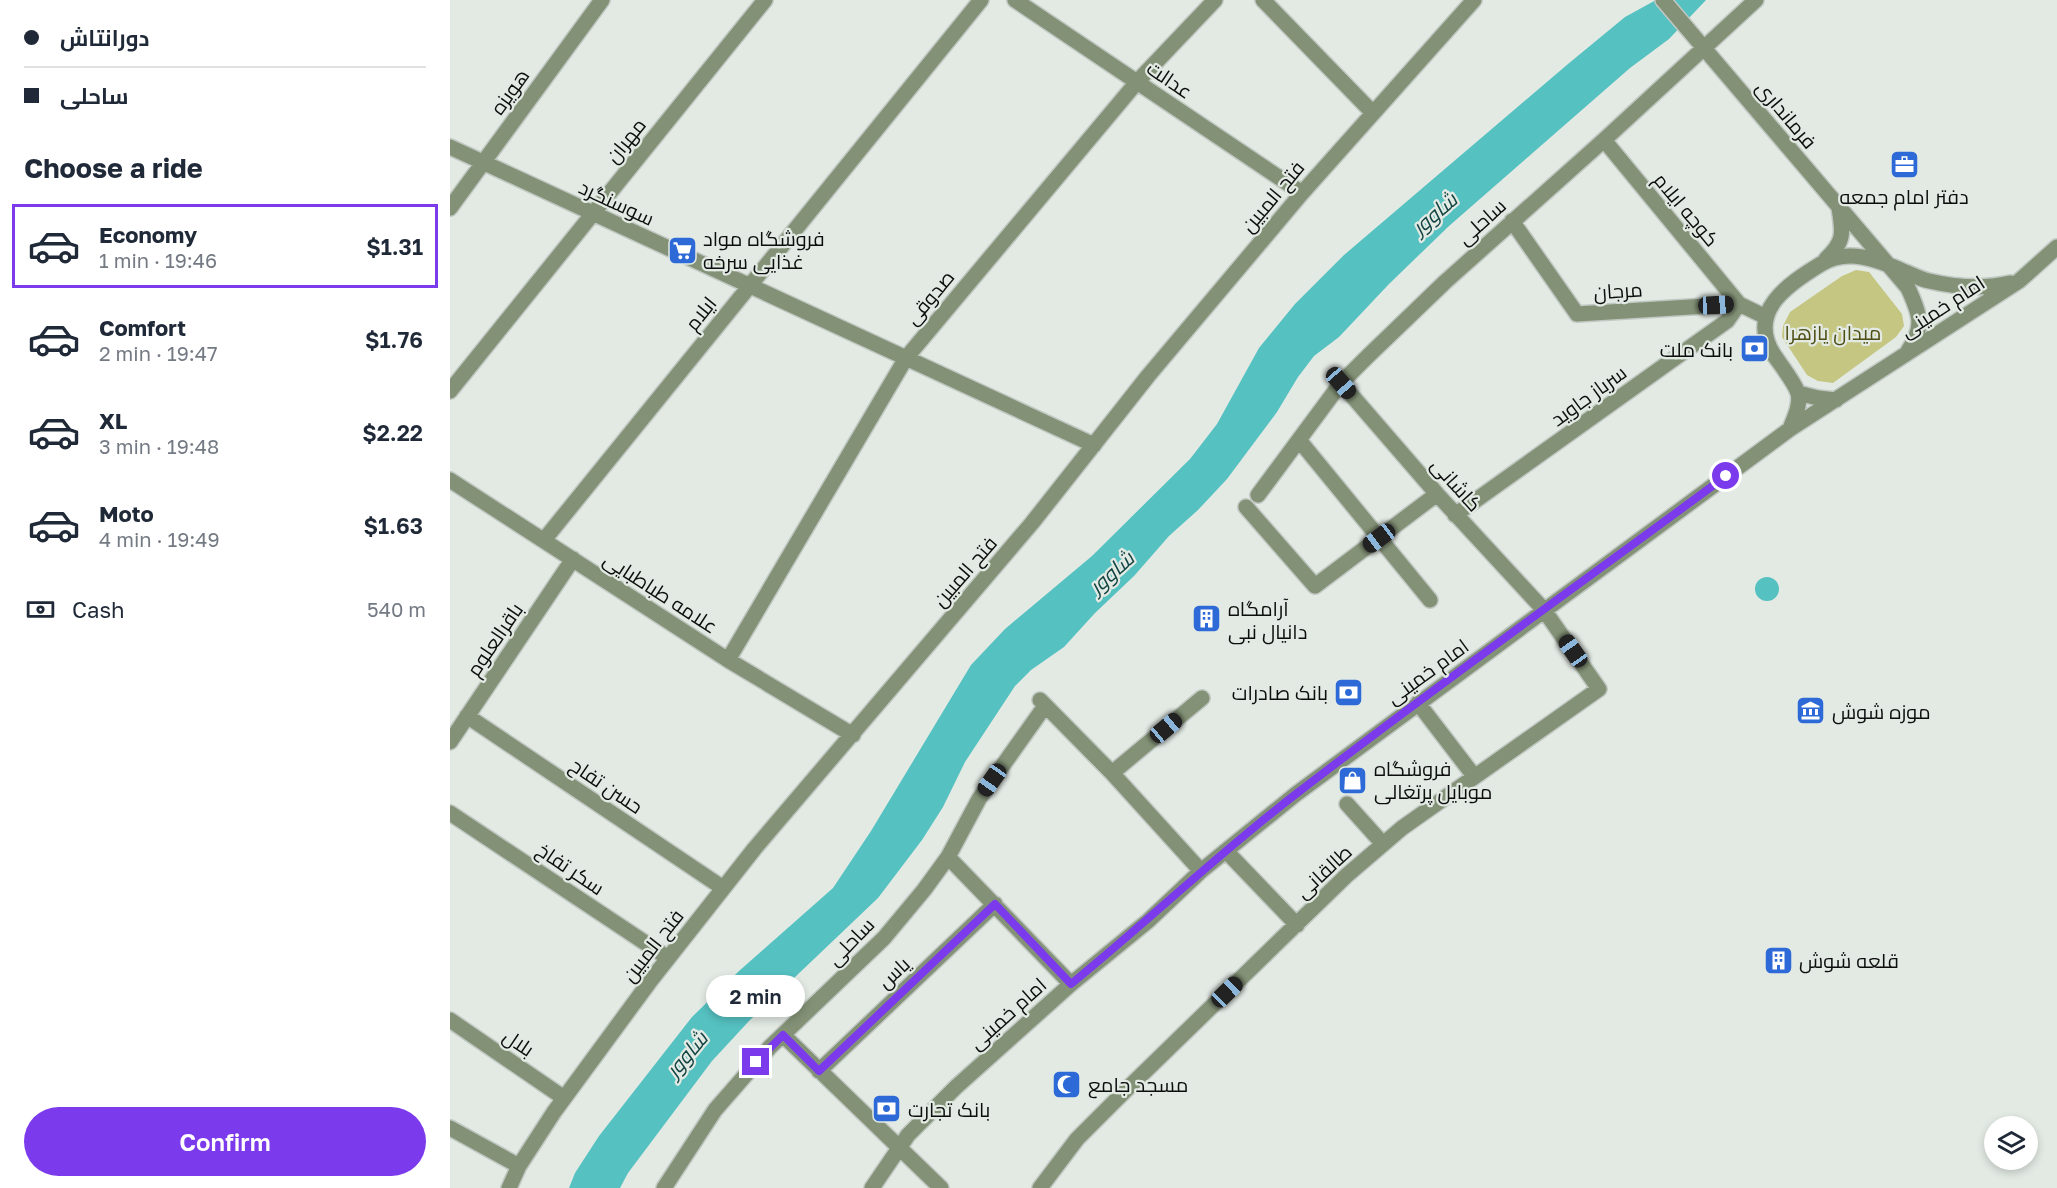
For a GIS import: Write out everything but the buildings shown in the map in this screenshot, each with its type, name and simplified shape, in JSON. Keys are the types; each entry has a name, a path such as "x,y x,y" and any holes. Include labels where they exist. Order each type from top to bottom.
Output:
{"street":[{"name":"هویزه","path":"450,208 602,0"},
{"name":"مهران","path":"450,391 765,0"},
{"name":"ایلام","path":"544,540 981,0"},
{"name":"عدالت","path":"1015,0 1302,193"},
{"name":"صدوقی","path":"728,660 906,358 1137,82 1215,0"},
{"path":"1263,0 1373,113"},
{"name":"فتح المبین","path":"509,1188 519,1166 564,1098 668,958 755,848 1032,524 1148,376 1302,193 1474,0"},
{"name":"فرمانداری","path":"1662,0 1888,265"},
{"name":"ساحلی","path":"1258,495 1341,383 1445,282 1604,140 1699,43 1756,0"},
{"name":"کوچه ایلام","path":"1604,140 1739,304"},
{"name":"سوسنگرد","path":"450,147 1094,445"},
{"path":"1824,262 1837,248 1843,233 1839,208"},
{"name":"مرجان","path":"1512,221 1576,314 1739,304"},
{"name":"امام خمینی","path":"872,1188 908,1135 956,1088 1071,984 1296,794 1790,429 2019,281 2057,247"},
{"path":"1790,429 1797,408 1798,393 1769,348 1764,331 1766,317 1773,302 1791,284 1824,262 1840,255 1862,256 1927,281 1950,284 1990,287 2019,281"},
{"path":"1888,265 1908,288 1919,311 1920,327 1917,339 1905,355"},
{"path":"1739,304 1766,317"},
{"name":"سرباز جاوید","path":"1455,515 1727,321 1739,304"},
{"name":"کاشانی","path":"1341,383 1455,515 1544,610"},
{"path":"1798,393 1836,400"},
{"path":"1299,440 1430,600"},
{"name":"علامه طباطبایی","path":"450,480 728,660 852,735"},
{"path":"1246,507 1315,586 1437,494"},
{"name":"باقرالعلوم","path":"450,742 573,560"},
{"name":"طالقانی","path":"1040,1188 1077,1139 1346,876 1402,828 1599,689 1544,610"},
{"path":"1201,872 1112,773 1202,698"},
{"name":"ساحلی","path":"664,1188 715,1110 783,1035 884,938 924,890 948,856 979,799 1041,702 1112,773"},
{"path":"1418,703 1474,776"},
{"name":"حسن تفاح","path":"467,716 723,888"},
{"path":"1347,804 1383,844"},
{"name":"سکر تفاخ","path":"450,813 668,958"},
{"path":"1226,851 1297,925"},
{"path":"948,856 1071,984"},
{"name":"یاس","path":"819,1071 995,904"},
{"name":"بلال","path":"450,1020 564,1098"},
{"path":"783,1035 941,1188"},
{"path":"450,1128 519,1166 519,1188"}],"green space":[{"name":"میدان یازهرا","path":"1856,270 1869,272 1902,314 1904,326 1896,337 1833,383 1818,381 1807,375 1782,337 1783,326 1790,312 1842,276"}],"water":[{"name":"شاوور","path":"1656,0 1706,0 1669,39 1630,68 1449,226 1339,337 1314,356 1277,412 1227,479 1169,536 1134,576 1064,647 1031,670 1015,686 965,762 943,807 922,840 878,898 749,1021 712,1061 628,1173 620,1188 569,1188 575,1173 599,1136 692,1017 739,971 833,888 871,831 971,665 1005,629 1092,556 1190,459 1217,424 1259,348 1295,304 1344,255 1568,64 1625,17"},
{"path":"1767,577 1776,580 1779,589 1776,598 1767,601 1758,598 1755,589 1758,580"}],"place":[{"name":"دفتر امام جمعه","path":"1904,165"},
{"name":"فروشگاه مواد غذایی سرخه","path":"682,250"},
{"name":"بانک ملت","path":"1754,349"},
{"name":"آرامگاه دانیال نبی","path":"1207,619"},
{"name":"بانک صادرات","path":"1349,692"},
{"name":"موزه شوش","path":"1811,711"},
{"name":"فروشگاه موبایل پرتغالی","path":"1353,780"},
{"name":"قلعه شوش","path":"1778,960"},
{"name":"مسجد جامع","path":"1067,1084"},
{"name":"بانک تجارت","path":"887,1109"}],"route":[{"path":"756,1062 783,1035 819,1071 995,904 1071,984 1296,794 1726,476"}]}
